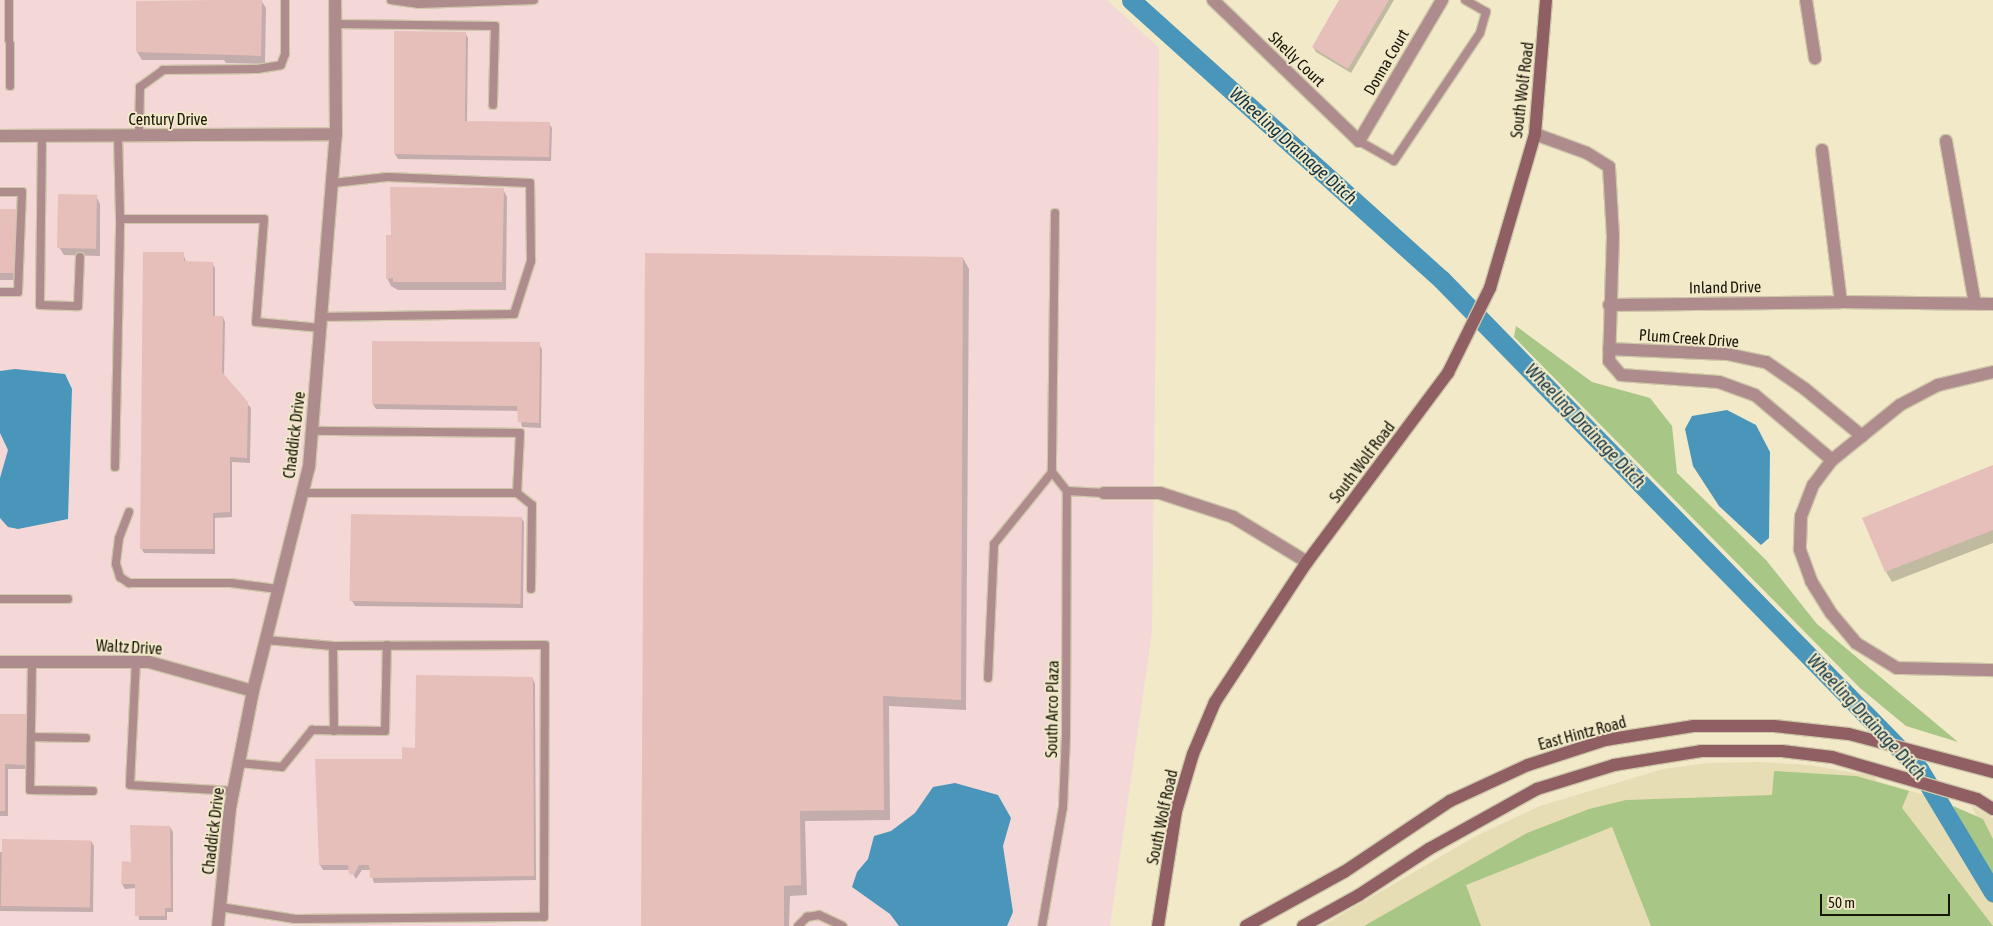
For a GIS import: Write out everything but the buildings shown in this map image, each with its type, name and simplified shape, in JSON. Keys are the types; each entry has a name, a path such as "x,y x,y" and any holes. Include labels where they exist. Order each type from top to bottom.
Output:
{"main road":[{"name":"South Wolf Road","path":"1158,926 1176,811 1193,754 1215,702 1307,562 1448,373 1490,288 1535,134 1546,0"},
{"name":"East Hintz Road","path":"1246,926 1344,872 1450,802 1528,765 1606,740 1693,726 1774,726 1848,734 1993,772"},
{"path":"1303,926 1359,895 1429,849 1537,789 1614,765 1701,751 1782,751 1832,757 1977,799 1993,809"}],"street":[{"name":"Chaddick Drive","path":"218,926 234,790 253,691 309,467 336,134 335,0"},
{"name":"Shelly Court","path":"1213,0 1359,141"},
{"name":"Donna Court","path":"1359,141 1442,0"},
{"path":"1806,0 1816,58"},
{"name":"Century Drive","path":"0,136 336,134"},
{"path":"1535,134 1587,153 1609,167 1613,236 1609,305 1609,355 1620,375 1719,382 1755,395 1832,460"},
{"path":"1946,141 1975,303"},
{"path":"1822,150 1841,302"},
{"name":"Inland Drive","path":"1609,305 1841,302 1993,304"},
{"name":"Plum Creek Drive","path":"1609,355 1727,354 1766,362 1805,389 1862,436"},
{"path":"1993,372 1938,385 1900,405 1832,460 1813,485 1801,516 1800,550 1810,581 1831,613 1856,643 1897,668 1993,670"},
{"path":"1104,493 1160,493 1224,514 1307,562"},
{"name":"Waltz Drive","path":"0,662 136,661 169,666 253,691"}],"lane":[{"path":"9,0 10,86"},
{"path":"139,135 140,87 163,70 257,69 281,65 285,54 285,0"},
{"path":"391,0 418,4 534,0"},
{"path":"1359,141 1394,161 1480,33 1486,12 1465,0"},
{"path":"335,24 495,26 493,105"},
{"path":"115,467 120,219 118,135"},
{"path":"42,136 40,305 78,306 80,257"},
{"path":"120,219 264,219 256,322 321,322 514,314 531,261 530,183 387,177 333,183"},
{"path":"0,192 22,192 18,292 0,292"},
{"path":"988,678 994,544 1052,472 1055,213"},
{"path":"312,431 520,433 517,493"},
{"path":"1052,472 1067,491 1104,493"},
{"name":"South Arco Plaza","path":"1042,926 1062,807 1066,735 1067,491"},
{"path":"303,494 517,493 532,505 531,589"},
{"path":"130,512 119,538 116,564 120,576 129,583 231,583 278,589"},
{"path":"0,599 68,599"},
{"path":"220,907 295,919 544,917 545,645 333,646 266,640"},
{"path":"333,646 334,730"},
{"path":"239,763 282,767 312,730 385,731 387,646"},
{"path":"136,661 130,785 234,790"},
{"path":"32,662 30,790 93,791"},
{"path":"31,737 86,738"},
{"path":"798,926 807,917 820,915 843,926"}],"shaded area":[{"path":"0,0 1107,0 1159,48 1152,631 1110,926 0,926"},
{"path":"1759,762 1809,765 1874,776 1877,781 1928,796 1976,816 1972,806 1993,818 1993,926 1322,926 1476,836 1540,806 1663,769 1708,763"}],"green space":[{"path":"1516,326 1592,382 1650,398 1672,426 1677,473 1766,560 1817,624 1958,742 1906,726 1860,688 1514,337"},
{"path":"1774,771 1856,776 1909,791 1902,808 1993,926 1651,926 1612,827 1466,885 1481,926 1364,926 1527,833 1589,809 1626,800 1772,795"},
{"path":"1953,806 1983,819 1993,839 1993,879 1980,862"}],"water":[{"path":"15,369 65,374 72,389 68,519 18,529 8,527 0,518 0,478 8,450 0,433 0,371"},
{"path":"1727,410 1756,425 1770,452 1769,538 1761,545 1719,506 1693,466 1685,429 1692,416"},
{"path":"955,783 998,795 1011,818 1003,846 1013,912 1007,926 899,926 890,914 852,887 857,872 868,859 874,836 891,831 915,813 933,787"}],"waterway":[{"name":"Wheeling Drainage Ditch","path":"1131,0 1441,279 1919,769 1993,892"}]}
